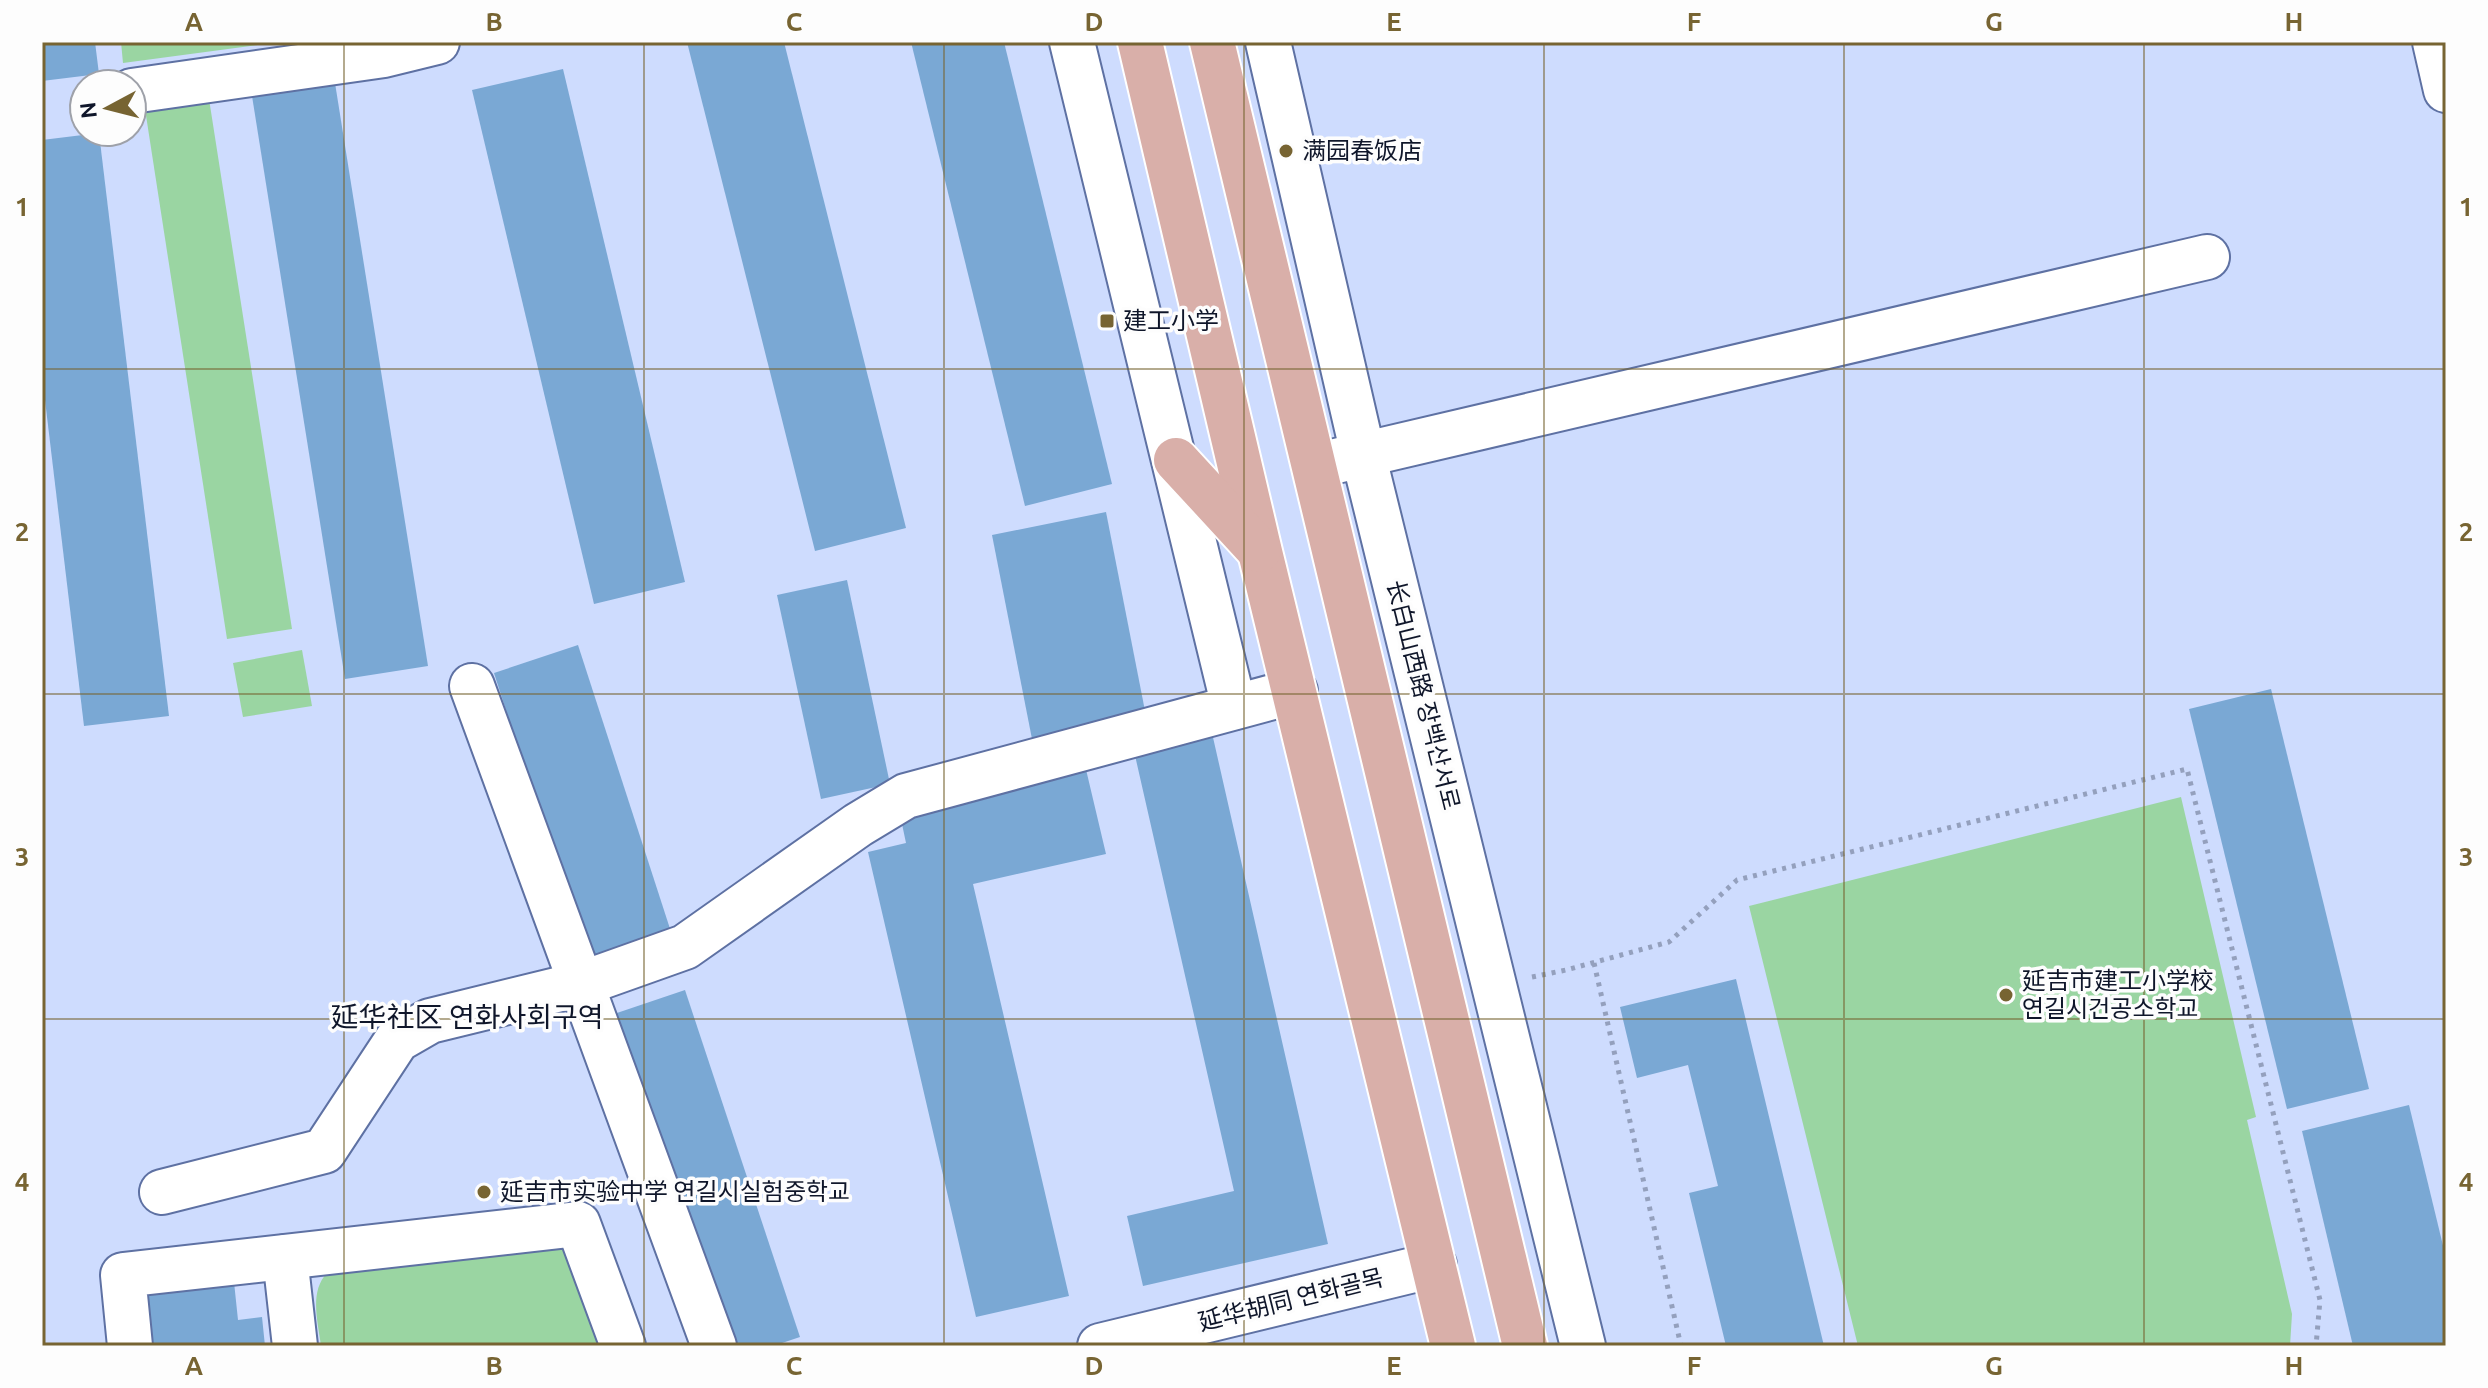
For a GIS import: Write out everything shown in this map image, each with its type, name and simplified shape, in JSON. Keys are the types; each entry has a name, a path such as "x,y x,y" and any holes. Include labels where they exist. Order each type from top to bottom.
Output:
{"main road":[{"path":"1140,42 1453,1346"},
{"path":"1212,42 1525,1346"},
{"path":"1176,460 1260,552"}],"street":[{"path":"148,89 384,55 437,42"},
{"path":"1072,42 1234,707"},
{"name":"长白山西路 장백산서로","path":"1268,42 1363,454 1583,1346"},
{"path":"2435,42 2446,90"},
{"path":"1314,466 2207,257"},
{"path":"472,686 714,1346"},
{"path":"162,1192 324,1151 397,1040 430,1021 581,984 685,947 858,825 906,796 1295,691"},
{"path":"130,1346 123,1275 578,1224 623,1346"},
{"path":"285,1257 295,1346"},
{"name":"延华胡同 연화골목","path":"1100,1346 1434,1265"}],"path":[{"path":"1523,979 1669,942 1737,880 2187,769 2320,1300 2316,1346"},
{"path":"1594,963 1681,1346"}],"green space":[{"path":"121,42 280,42 123,63"},
{"path":"209,99 292,629 227,639 148,128 148,109"},
{"path":"302,650 312,706 243,717 233,663"},
{"path":"2181,797 2256,1117 2247,1120 2292,1314 2290,1346 1858,1346 1749,906"},
{"path":"558,1244 567,1250 605,1346 321,1346 316,1298 327,1273"}],"building":[{"path":"42,42 95,42 98,68 68,68 68,78 42,81"},
{"path":"687,42 784,42 906,528 815,551"},
{"path":"911,42 1004,42 1112,484 1025,506"},
{"path":"563,69 685,582 594,604 472,90"},
{"path":"335,83 428,666 345,679 252,96"},
{"path":"68,137 68,148 101,148 169,716 84,726 42,375 42,140"},
{"path":"1106,512 1146,716 1032,739 992,535"},
{"path":"847,580 890,784 821,799 777,595"},
{"path":"578,645 673,938 588,966 494,673"},
{"path":"2271,689 2369,1089 2287,1109 2189,709"},
{"path":"1212,733 1328,1244 1143,1286 1127,1216 1234,1191 1134,751"},
{"path":"1084,761 1106,854 973,884 1069,1296 976,1317 868,852 906,843 898,805"},
{"path":"1736,979 1824,1346 1726,1346 1689,1193 1718,1186 1688,1065 1637,1078 1620,1007"},
{"path":"685,990 800,1337 773,1346 720,1346 611,1015"},
{"path":"2409,1105 2446,1258 2446,1346 2353,1346 2302,1131"},
{"path":"234,1282 238,1320 262,1317 265,1346 148,1346 143,1292"}],"place":[{"name":"满园春饭店","path":"1286,151"},
{"name":"建工小学","path":"1107,321"},
{"name":"延吉市建工小学校 연길시건공소학교","path":"2006,995"},
{"name":"延吉市实验中学 연길시실험중학교","path":"484,1192"}],"district":[{"name":"延华社区 연화사회구역","path":"467,1017"}]}
